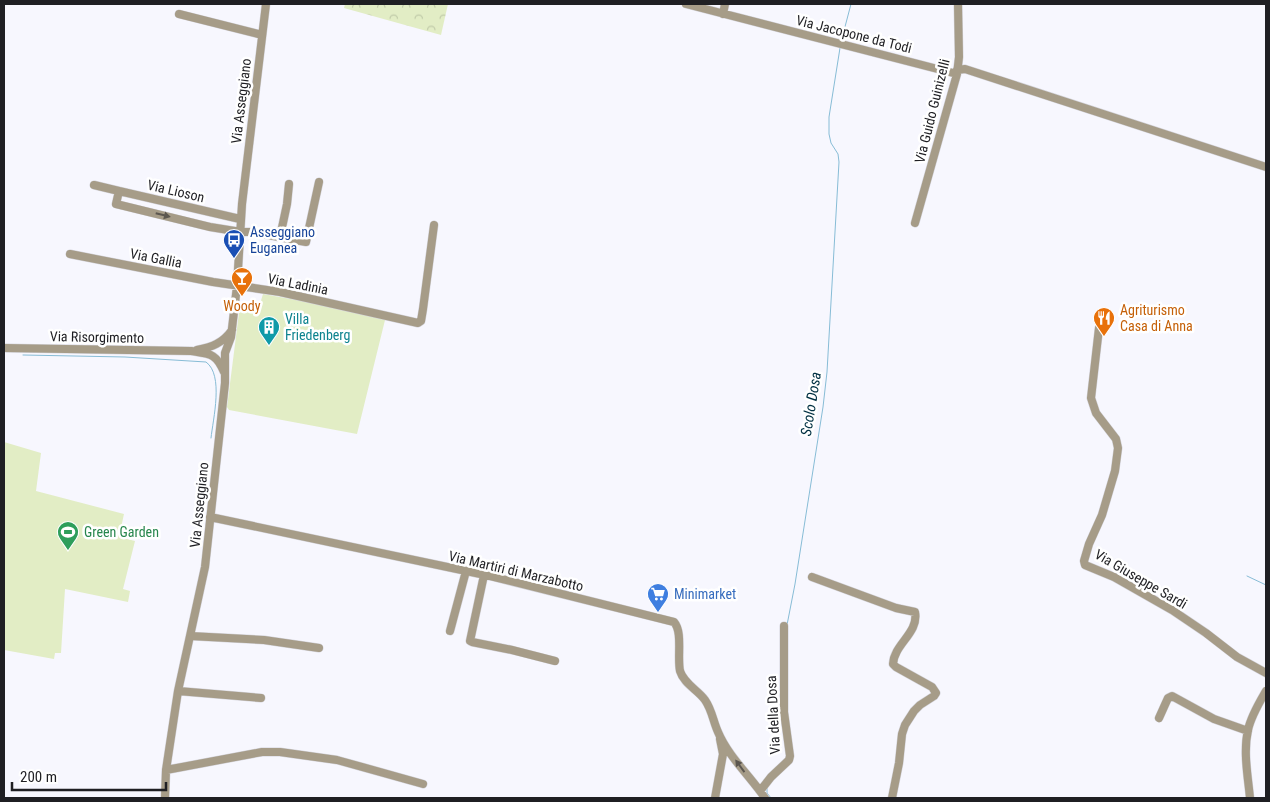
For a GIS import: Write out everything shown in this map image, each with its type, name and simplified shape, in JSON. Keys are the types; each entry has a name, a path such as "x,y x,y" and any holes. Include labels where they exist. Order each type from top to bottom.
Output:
{"street":[{"name":"Via Asseggiano","path":"165,798 166,770 178,691 204,572 225,375 220,354 230,340 232,330 237,286 240,219 266,4"},
{"name":"Via Jacopone da Todi","path":"686,4 957,72 965,69 1266,167"},
{"path":"723,14 725,4"},
{"name":"Via Guido Guinizelli","path":"915,223 957,72 958,4"},
{"path":"179,14 262,35"},
{"path":"119,191 116,204 210,227 252,232 306,242 319,182"},
{"path":"280,237 289,184"},
{"name":"Via Lioson","path":"94,185 240,219"},
{"name":"Via Ladinia","path":"237,286 280,292 418,323 421,321 434,225"},
{"name":"Via Gallia","path":"70,254 237,286"},
{"name":"Via Giuseppe Sardi","path":"1099,328 1092,398 1096,413 1116,439 1118,448 1115,471 1102,515 1089,544 1084,561 1085,565 1114,578 1172,610 1237,657 1266,673"},
{"path":"215,346 222,346 220,354 212,351 215,346 232,330"},
{"name":"Via Risorgimento","path":"191,351 215,346"},
{"name":"Via Risorgimento","path":"4,348 191,351 220,354"},
{"name":"Via Martiri di Marzabotto","path":"210,516 484,575 674,622 679,631 681,672 686,681 704,699 712,712 726,750"},
{"path":"450,631 466,571"},
{"path":"484,575 470,641 555,661"},
{"path":"812,578 896,608 915,612 916,622 893,658 893,664 896,668 932,687 936,693 914,711 905,725 902,734 900,763 892,798"},
{"name":"Via della Dosa","path":"760,790 789,760 790,756 784,712 784,626"},
{"path":"190,636 264,640 319,648"},
{"path":"178,691 261,698"},
{"path":"1250,798 1246,750 1248,731 1253,716 1266,691"},
{"path":"1159,718 1168,698 1172,696 1214,719 1248,731"},
{"path":"726,750 765,798"},
{"path":"715,798 726,750"},
{"path":"166,770 262,752 280,752 337,760 423,784"}],"green space":[{"path":"345,4 448,4 441,35 344,8"},
{"path":"263,294 386,316 357,434 229,410 227,407 240,305 259,307"},
{"name":"Green Garden","path":"4,442 41,453 36,491 124,514 119,537 135,541 123,589 130,591 128,602 65,589 61,653 55,653 54,659 4,650"}],"waterway":[{"name":"Scolo Dosa","path":"841,42 851,4"},
{"name":"Scolo Dosa","path":"787,625 823,407 827,372 839,162 838,154 831,143 829,117 840,48"},
{"path":"23,355 125,357 206,362 215,377 216,387 211,438"},
{"path":"1247,576 1266,585"},
{"name":"Scolo Dosa","path":"767,788 767,793 771,798"}],"place":[{"name":"Asseggiano Euganea","path":"234,259"},
{"name":"Woody","path":"242,297"},
{"name":"Agriturismo Casa di Anna","path":"1104,337"},
{"name":"Villa Friedenberg","path":"269,346"},
{"name":"Green Garden","path":"68,551"},
{"name":"Minimarket","path":"658,613"}]}
